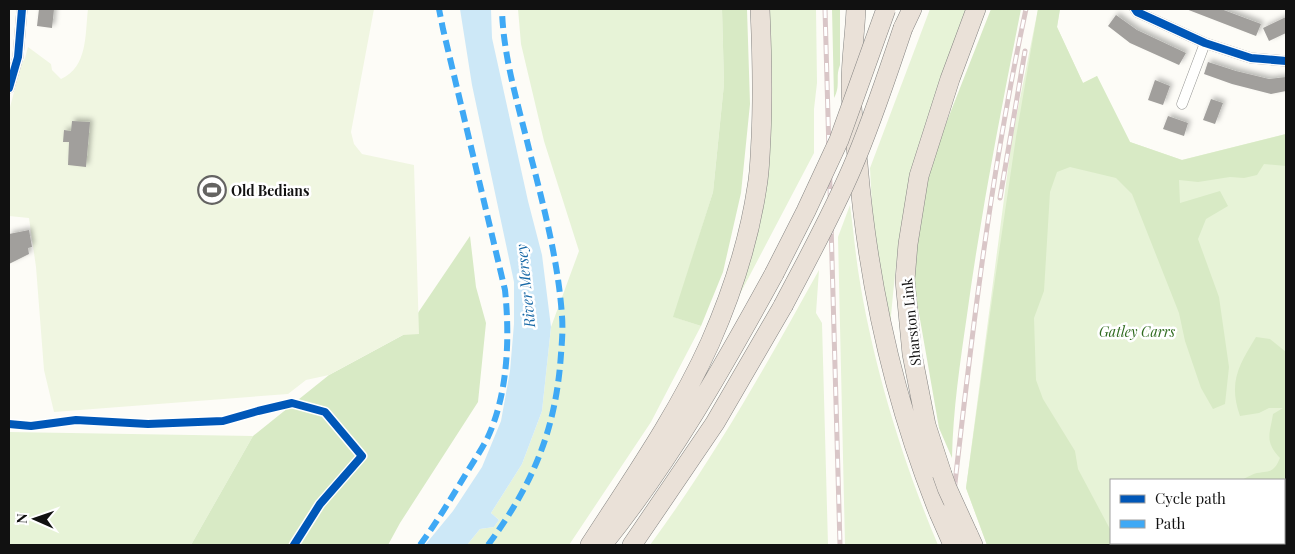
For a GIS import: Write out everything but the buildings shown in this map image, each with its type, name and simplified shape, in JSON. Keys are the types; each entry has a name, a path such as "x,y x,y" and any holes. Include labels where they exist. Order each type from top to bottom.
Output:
{"highway":[{"path":"590,545 674,410 698,366 719,320 741,260 758,185 763,98 760,9"},
{"name":"Sharston Link","path":"856,9 851,85 866,242 876,298 893,372 911,434 939,513 965,541"},
{"path":"602,545 662,464 736,343 774,274 806,212 839,140 886,9"},
{"path":"632,545 715,423 784,306 852,168 911,9"},
{"name":"Sharston Link","path":"965,541 926,425 912,354 905,280 908,244 919,176 950,78 976,9"}],"street":[{"path":"9,88 18,57 22,9"},
{"path":"1135,9 1137,12 1205,43 1251,58 1286,61"},
{"path":"1182,104 1205,43"}],"green space":[{"name":"Old Bedians","path":"88,9 374,9 351,132 354,144 362,154 414,165 419,334 403,335 329,375 306,380 288,394 54,412 44,370 36,267 29,218 9,216 9,111 18,77 16,75 25,58 28,47 51,64 52,70 61,79 70,74 76,67 84,49"},
{"path":"518,9 722,9 724,84 713,192 674,317 701,326 651,422 569,545 467,545 480,529 494,527 499,520 491,513 522,464 542,411 551,327 579,251 544,141 521,44"},
{"path":"722,9 747,9 750,104 741,193 723,272 701,326 673,317 713,192 724,84"},
{"path":"766,9 816,9 817,83 814,109 814,153 720,332 739,283"},
{"path":"832,9 840,9 840,65 834,98"},
{"path":"930,9 968,9 935,96 914,163 905,203 890,328 873,225 870,168"},
{"path":"991,9 1021,9 992,161 973,276 957,386 952,458 939,428 914,285 920,208 938,144"},
{"name":"Gatley Carrs","path":"1038,9 1060,9 1057,27 1083,83 1097,76 1130,142 1182,160 1286,134 1286,545 987,545 966,488 1012,138"},
{"path":"1038,9 1060,9 1057,27 1083,83 1097,76 1130,142 1182,160 1286,134 1286,166 1264,164 1257,175 1244,178 1230,177 1198,182 1179,180 1180,203 1220,191 1228,206 1206,219 1198,239 1219,297 1229,367 1225,404 1213,409 1201,388 1185,341 1179,313 1132,194 1116,178 1070,167 1057,172 1050,192 1044,291 1034,318 1036,380 1043,399 1075,451 1078,469 1110,529 1110,544 1120,545 987,545 966,488 1016,137"},
{"path":"850,205 864,305 880,375 912,479 938,545 845,545 838,237"},
{"path":"470,236 476,287 486,323 478,402 400,523 388,545 191,545 253,436 329,375 403,335"},
{"path":"819,270 816,313 822,323 828,545 650,545 718,445"},
{"path":"1256,337 1270,339 1286,352 1286,474 1284,479 1243,479 1272,470 1276,466 1280,458 1272,447 1269,437 1273,414 1283,408 1269,408 1259,413 1240,416 1235,383 1240,365"},
{"path":"9,432 253,436 191,545 9,545"}],"water":[{"name":"River Mersey","path":"460,9 491,9 492,38 528,201 542,255 551,327 542,411 522,464 491,513 499,520 494,527 480,529 467,545 425,545 453,511 482,467 501,421 510,371 514,324 514,282 472,85"}],"railway":[{"path":"825,9 840,545"},
{"path":"948,545 980,276 1001,142 1026,9"},
{"path":"1000,198 1025,51"}],"marked path":[{"path":"420,545 487,439 499,404 506,366 507,347 505,290 439,9"},
{"path":"488,545 518,500 530,478 548,432 558,382 562,331 557,274 545,211 512,80 505,44 502,9"}],"cycle path":[{"path":"9,88 18,57 22,9"},
{"path":"1135,9 1137,12 1205,43 1251,58 1286,61"},
{"path":"9,424 31,426 76,420 148,424 223,421 292,403 325,412 362,456 320,504 294,545"}],"place":[{"name":"Old Bedians","path":"212,190"}]}
